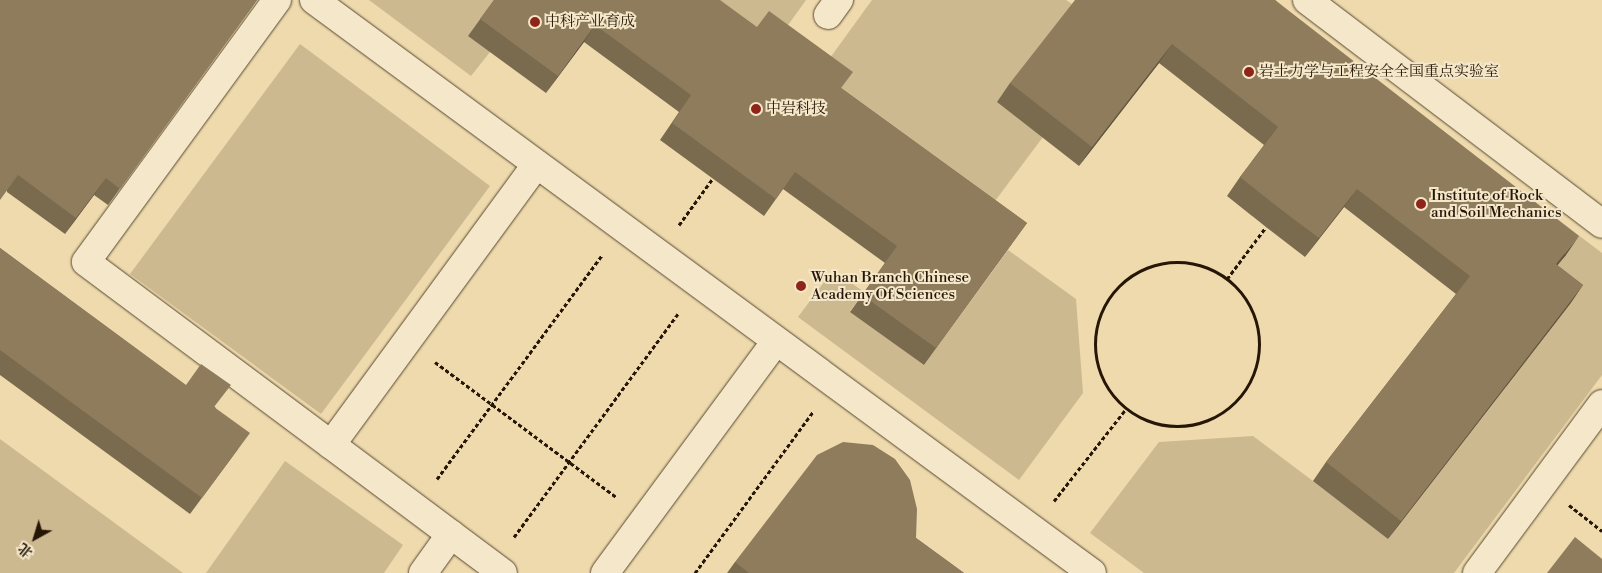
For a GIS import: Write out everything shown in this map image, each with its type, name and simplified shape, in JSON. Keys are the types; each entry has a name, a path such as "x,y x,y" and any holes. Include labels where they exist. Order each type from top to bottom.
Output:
{"street":[{"path":"277,0 86,262 498,570"},
{"path":"314,0 1092,573"},
{"path":"1307,0 1602,224"},
{"path":"331,445 537,164"},
{"path":"604,573 776,341"},
{"path":"1477,573 1602,404"},
{"path":"423,573 451,534"}],"path":[{"path":"658,253 713,178"},
{"path":"1227,279 1266,227"},
{"path":"416,508 622,228"},
{"path":"1174,262 1202,266 1227,279 1245,299 1256,322 1259,348 1254,373 1241,396 1222,413 1197,424 1172,426 1146,420 1126,409 1105,386 1096,359 1095,331 1104,304 1122,282 1146,267 1174,262"},
{"path":"498,570 569,462 700,284"},
{"path":"407,341 645,519"},
{"path":"695,573 834,384"},
{"path":"1032,529 1126,409"}],"shaded area":[{"path":"369,0 495,0 490,52 471,76"},
{"path":"685,0 806,0 776,42"},
{"path":"872,0 1066,0 1072,4 1043,137 983,217 819,73"},
{"path":"1269,0 1602,253 1602,375 1454,573 1144,573 1090,533 1159,442 1253,436 1313,481 1543,283 1565,255"},
{"path":"300,44 490,186 321,414 130,274"},
{"path":"1008,250 1076,299 1083,393 1019,480 798,317 833,270 864,292 850,311 924,365"},
{"path":"0,439 183,573 0,573"},
{"path":"285,461 403,545 384,573 206,573"}],"building":[{"path":"0,0 257,0 120,189 106,178 76,218 18,175 0,200"},
{"path":"494,0 720,0 757,27 769,11 853,72 841,88 1027,223 936,348 862,295 897,246 795,172 776,199 672,123 691,95 595,25 558,76 480,19"},
{"path":"1075,0 1275,0 1579,236 1556,264 1583,285 1401,521 1326,462 1470,276 1357,189 1319,238 1279,208 1240,177 1278,127 1172,44 1092,147 1010,83"},
{"path":"0,248 186,385 201,364 231,385 214,407 250,433 202,498 0,350"},
{"path":"843,442 873,445 895,459 910,480 917,509 916,538 964,573 749,573 735,562 817,455"},
{"path":"1575,537 1602,559 1602,573 1547,573"}],"place":[{"name":"中科产业育成","path":"535,22"},
{"name":"岩土力学与工程安全全国重点实验室","path":"1249,72"},
{"name":"中岩科技","path":"756,109"},
{"name":"Institute of Rock and Soil Mechanics","path":"1421,204"},
{"name":"Wuhan Branch Chinese Academy Of Sciences","path":"801,286"}]}
